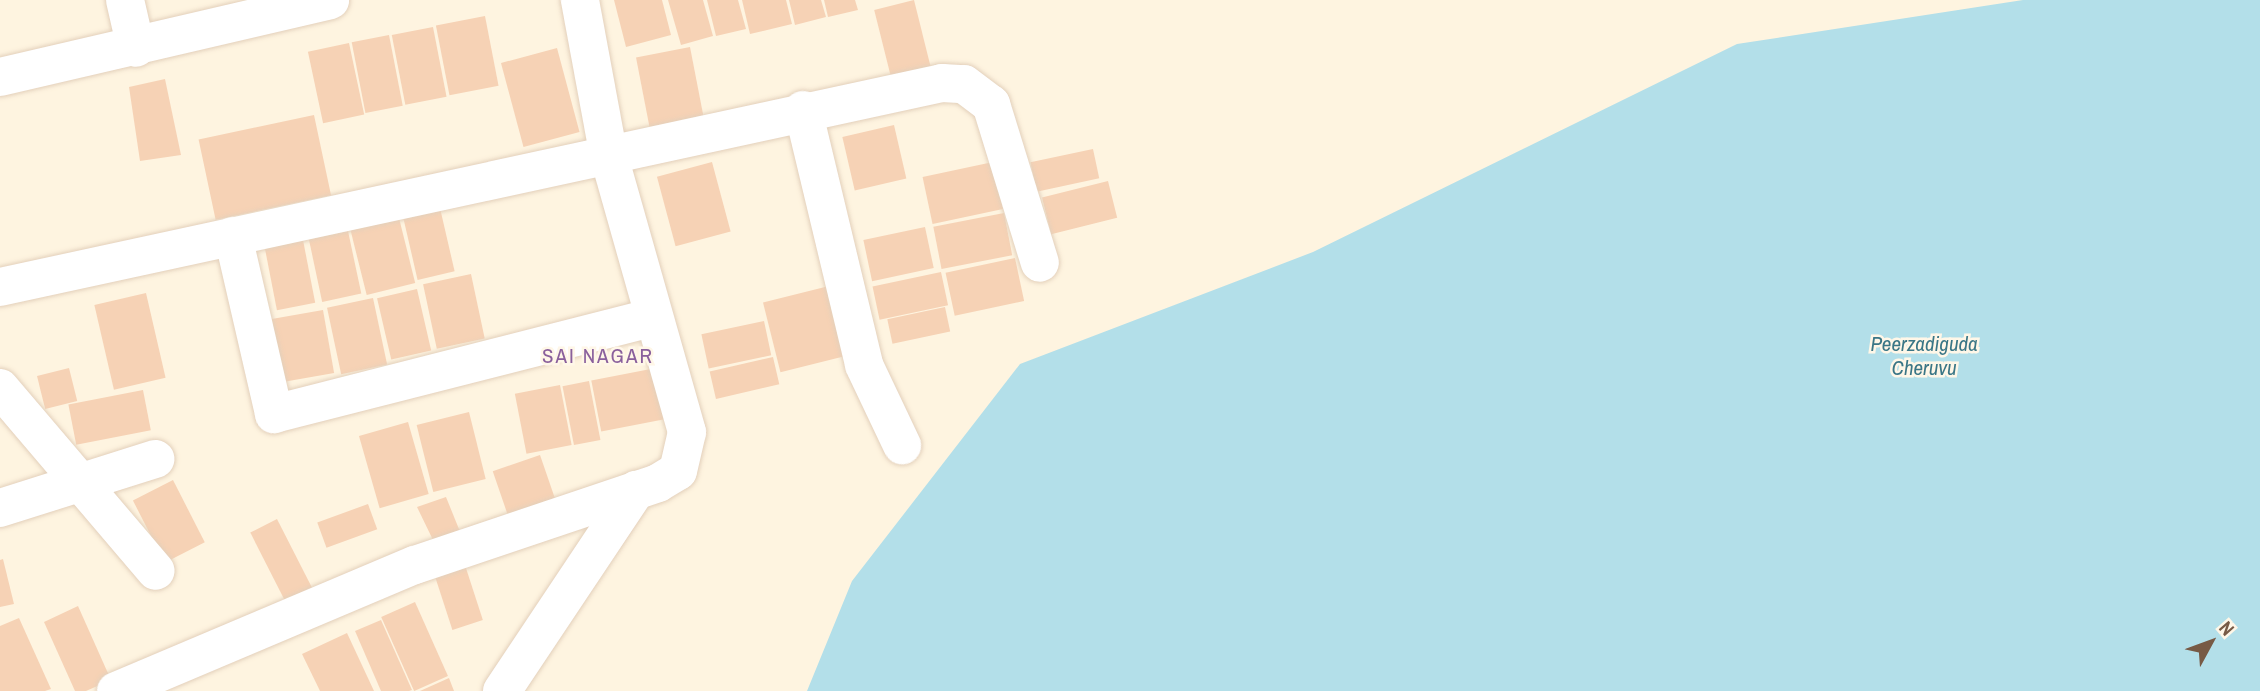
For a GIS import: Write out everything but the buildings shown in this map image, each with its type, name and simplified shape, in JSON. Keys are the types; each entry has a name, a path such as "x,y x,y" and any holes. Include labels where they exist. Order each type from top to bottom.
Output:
{"street":[{"path":"125,0 136,48"},
{"path":"0,77 136,48 330,0"},
{"path":"116,691 415,565 636,490 678,471 685,455 687,432 609,157 580,0"},
{"path":"0,287 609,157 803,110 942,83 964,83 982,93 991,104 1040,263"},
{"path":"803,110 864,365 902,445"},
{"path":"233,236 274,414 654,317"},
{"path":"0,388 156,571"},
{"path":"0,508 155,459"},
{"path":"502,691 636,490"}],"water":[{"name":"Peerzadiguda Cheruvu","path":"2023,0 2260,0 2260,691 807,691 852,581 1020,364 1313,252 1737,44"}],"district":[{"name":"SAI NAGAR","path":"598,356"}]}
